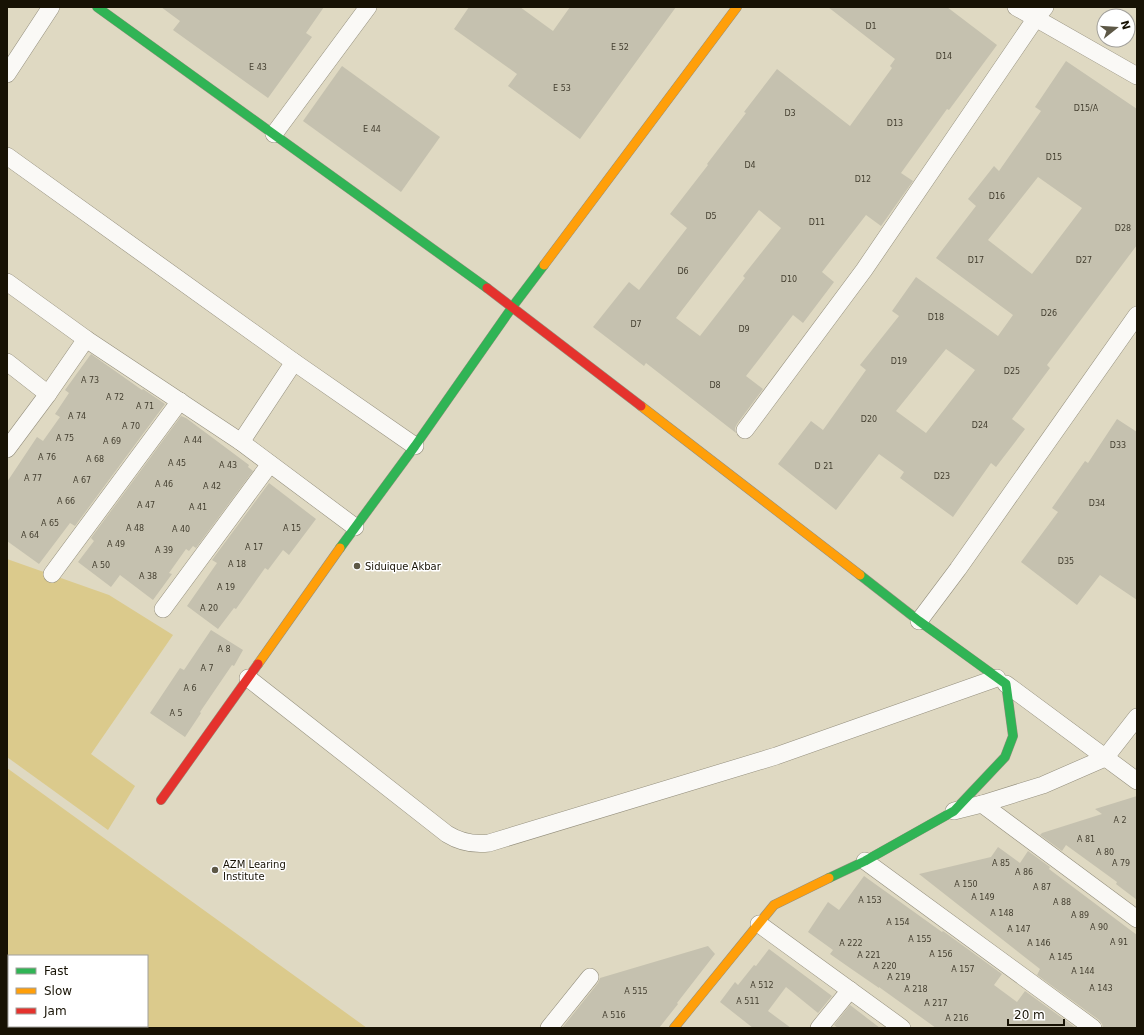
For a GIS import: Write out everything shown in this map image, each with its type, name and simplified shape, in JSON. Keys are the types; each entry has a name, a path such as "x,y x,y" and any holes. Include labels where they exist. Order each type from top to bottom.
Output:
{"street":[{"path":"7,74 51,7"},
{"path":"98,7 513,306 919,621 1137,781"},
{"path":"274,134 368,7"},
{"path":"161,800 355,527 415,446 513,306 737,7"},
{"path":"1016,7 1041,12 1137,76"},
{"path":"745,430 864,270 1041,12"},
{"path":"7,156 294,362 415,446"},
{"path":"7,282 86,339 241,442 355,527"},
{"path":"919,621 958,569 1137,315"},
{"path":"7,449 48,394 86,339"},
{"path":"7,362 48,394"},
{"path":"241,442 294,362"},
{"path":"52,574 180,401"},
{"path":"163,609 270,464"},
{"path":"248,678 447,834 457,840 479,845 776,756 1001,681"},
{"path":"954,811 1005,757 1014,736 1001,681"},
{"path":"674,1028 774,905 864,861 954,811 1043,785 1105,758 1137,717"},
{"path":"982,804 1137,919"},
{"path":"864,861 1094,1028"},
{"path":"759,924 902,1028"},
{"path":"549,1028 590,978"},
{"path":"819,1028 850,990"}],"shaded area":[{"path":"7,559 109,595 173,635 91,754 135,786 108,830 7,757"},
{"path":"7,768 367,1028 7,1028"}],"building":[{"path":"161,7 324,7 306,33 312,37 268,98 173,30 180,21"},
{"path":"469,7 520,7 553,31 570,7 676,7 580,139 508,86 517,74 454,29"},
{"path":"828,7 947,7 997,45 949,110 947,109 901,173 913,181 881,226 866,215 822,272 834,282 803,323 793,315 746,376 763,389 737,424 735,428 736,433 646,363 644,366 593,327 629,282 639,290 687,228 670,214 708,165 707,164 746,113 744,112 777,69 850,126 892,68 890,66 895,59","holes":["759,210 781,228 743,276 745,278 700,336 676,318"]},
{"path":"1066,61 1137,109 1137,245 1047,365 1050,368 1012,419 1025,429 996,467 991,463 953,517 900,478 904,472 879,454 836,510 778,464 811,421 823,430 866,370 860,365 899,316 892,311 916,277 998,336 1013,315 936,258 976,206 968,199 994,166 999,171 1041,111 1035,107","holes":["1038,177 1082,208 1032,274 988,240","946,349 975,370 926,433 896,411"]},
{"path":"342,66 440,137 401,192 303,121"},
{"path":"91,354 142,390 143,389 165,404 75,526 70,523 39,564 7,541 7,482 37,437 43,441 60,417 55,414 69,393 65,390"},
{"path":"181,416 186,418 249,465 248,467 253,471 196,548 193,546 189,551 186,549 169,573 172,574 153,600 120,575 111,587 78,562 94,541 91,538"},
{"path":"1117,419 1137,432 1137,600 1100,575 1077,605 1021,562 1058,512 1052,508 1085,461 1088,463"},
{"path":"269,483 316,519 289,555 283,550 268,570 265,568 236,609 234,608 218,629 187,606 217,563 212,560"},
{"path":"211,630 243,650 234,666 232,665 200,712 201,713 185,737 150,713 180,668 184,670"},
{"path":"1137,796 1137,900 1116,884 1117,882 1066,845 1062,851 1040,835 1042,833 1102,814 1095,809"},
{"path":"998,847 1020,863 1028,851 1050,867 1049,869 1137,935 1137,1028 1103,1028 1099,1020 1037,975 1040,969 919,874 991,857"},
{"path":"864,876 1002,974 994,985 1017,1002 1025,991 1076,1028 936,1028 830,954 833,950 808,932 828,902 839,910"},
{"path":"708,946 715,954 659,1028 562,1028 598,983 600,978"},
{"path":"769,949 832,996 818,1013 786,987 768,1011 791,1028 753,1028 720,1002 735,982 738,985 754,965 756,966"},
{"path":"850,1005 880,1028 838,1028 834,1025"}],"traffic: fast":[{"path":"97,7 487,288"},
{"path":"340,548 544,265"},
{"path":"829,878 865,861 954,811 1005,757 1013,736 1006,684 919,621 860,575"}],"traffic: slow":[{"path":"544,265 737,7"},
{"path":"641,406 860,575"},
{"path":"258,664 340,548"},
{"path":"674,1028 774,905 829,878"}],"traffic: jam":[{"path":"487,288 641,406"},
{"path":"161,800 258,664"}],"place":[{"name":"Siduique Akbar","path":"357,566"},
{"name":"AZM Learing Institute","path":"215,870"}]}
